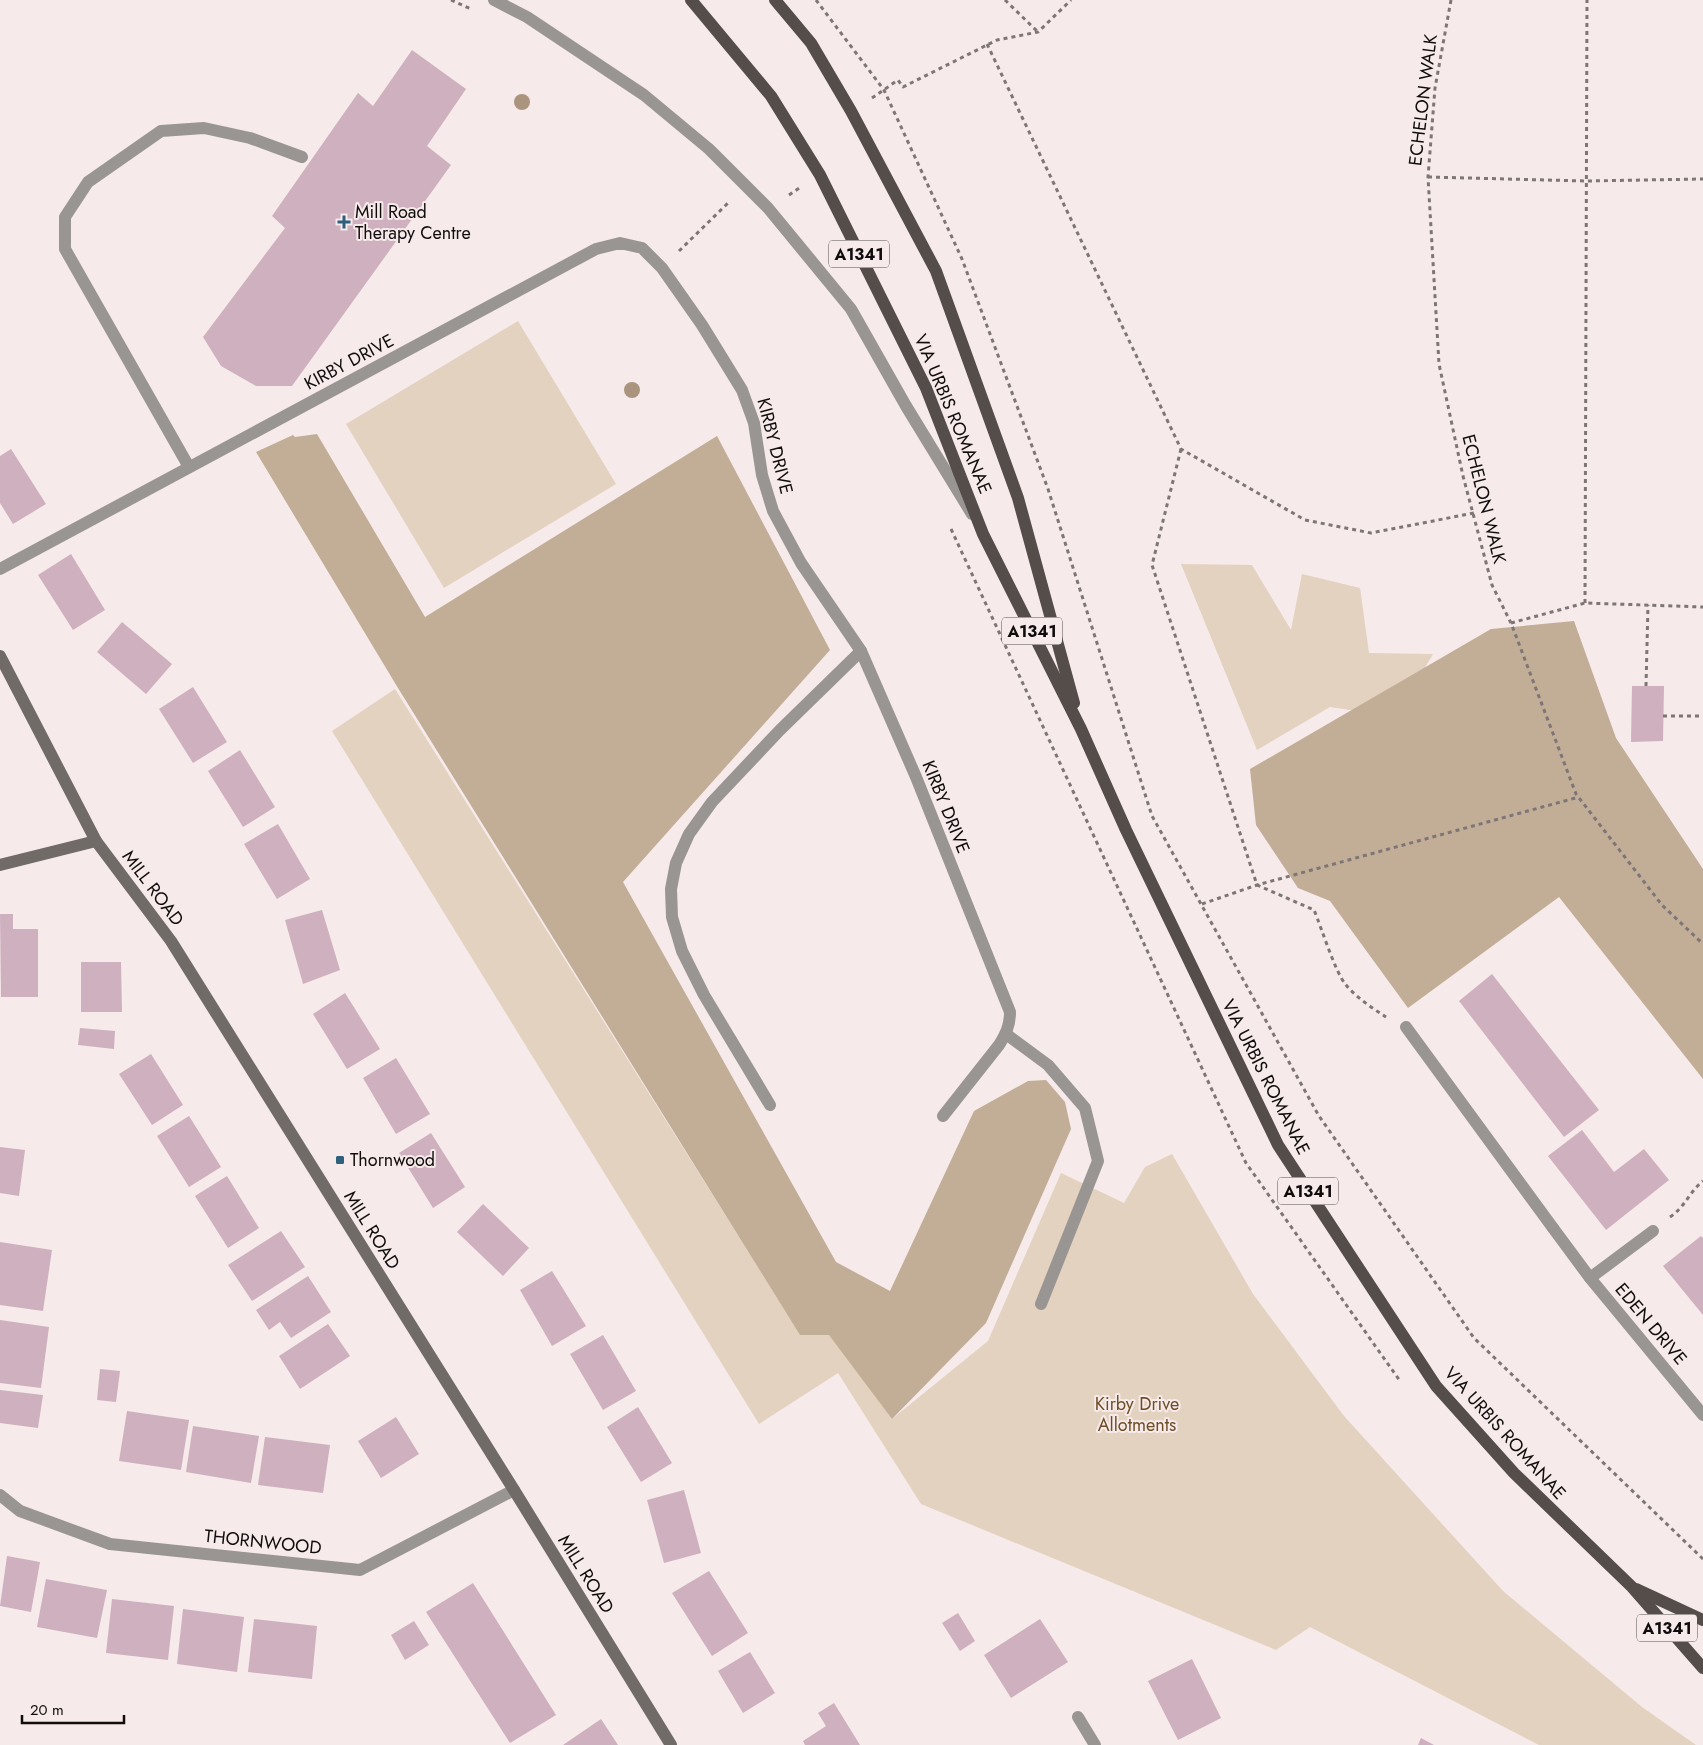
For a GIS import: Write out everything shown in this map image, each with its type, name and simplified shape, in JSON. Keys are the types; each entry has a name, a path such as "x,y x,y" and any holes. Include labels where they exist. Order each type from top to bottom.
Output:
{"main road":[{"name":"VIA URBIS ROMANAE","path":"691,0 771,96 820,175 926,388 983,534 1081,729 1126,830 1278,1145 1436,1386 1514,1473 1632,1587 1703,1668"},
{"name":"VIA URBIS ROMANAE","path":"775,0 810,43 851,110 936,271 1018,498 1081,729"},
{"name":"VIA URBIS ROMANAE","path":"1632,1587 1703,1620"}],"street":[{"path":"494,0 527,17 644,96 709,149 768,208 850,309 983,534"},
{"path":"189,467 65,249 65,217 88,182 161,131 204,128 250,138 302,157"},
{"name":"KIRBY DRIVE","path":"0,569 596,249 620,243 642,248 662,268 702,325 742,390 754,423 762,475 773,511 801,563 861,651 916,777 1010,1012 1010,1021 1006,1034 999,1045 943,1116"},
{"path":"770,1105 704,995 682,951 672,917 671,889 674,872 689,834 712,802 780,730 861,651"},
{"name":"MILL ROAD","path":"0,656 96,841 171,941 671,1745"},
{"path":"0,865 96,841"},
{"name":"EDEN DRIVE","path":"1406,1027 1590,1278 1703,1415"},
{"path":"1006,1034 1048,1065 1085,1108 1098,1161 1041,1304"},
{"name":"EDEN DRIVE","path":"1590,1278 1653,1230"},
{"name":"THORNWOOD","path":"0,1495 20,1511 110,1544 360,1570 514,1490"},
{"path":"1078,1718 1095,1745"}],"path":[{"path":"451,0 472,10"},
{"path":"816,0 884,90 962,259 1044,480 1152,816 1319,1116 1474,1338 1703,1558"},
{"path":"1005,0 1038,32"},
{"path":"851,110 898,80 903,88 987,44 997,40 1038,32 1071,0"},
{"name":"ECHELON WALK","path":"1452,0 1435,88 1428,177 1439,364 1463,476 1492,585 1510,623 1579,797 1662,905 1703,944"},
{"path":"1585,603 1587,0"},
{"path":"987,44 1181,449 1305,520 1371,533 1474,513"},
{"path":"768,208 820,175"},
{"path":"1428,177 1586,181 1703,180"},
{"path":"723,195 737,206"},
{"path":"662,268 730,201"},
{"path":"1181,449 1152,565 1257,885 1314,910 1345,984 1364,1002 1384,1016 1406,1027"},
{"path":"950,527 1246,1163 1405,1386"},
{"path":"1510,623 1585,603 1703,607"},
{"path":"1646,686 1648,605"},
{"path":"1663,716 1703,716"},
{"path":"1202,904 1257,885 1579,797"},
{"path":"1653,1230 1681,1209 1697,1186 1703,1181"}],"green space":[{"path":"518,321 616,484 444,588 346,424"},
{"path":"1181,564 1252,565 1291,630 1302,574 1360,588 1369,653 1433,654 1396,717 1330,707 1257,750"},
{"name":"Kirby Drive Allotments","path":"395,689 800,1334 829,1335 846,1354 892,1419 988,1341 1061,1173 1124,1203 1145,1167 1172,1154 1253,1294 1344,1416 1503,1591 1642,1707 1696,1745 1539,1745 1310,1627 1276,1650 921,1504 838,1373 759,1424 332,731"}],"shaded area":[{"path":"317,434 425,617 717,436 830,650 623,882 836,1262 890,1291 974,1111 1028,1081 1046,1080 1065,1102 1071,1129 986,1323 892,1419 829,1335 800,1335 398,688 256,452 293,435 295,437"},
{"path":"1574,621 1616,738 1703,869 1703,1079 1559,897 1408,1008 1330,901 1298,888 1256,825 1250,769 1491,629"}],"building":[{"name":"Mill Road Therapy Centre","path":"412,50 466,89 427,146 451,165 292,386 256,386 221,366 203,337 285,228 272,216 358,93 373,106"},
{"path":"11,449 46,504 13,524 0,503 0,456"},
{"path":"71,554 105,610 73,630 38,575"},
{"path":"122,622 172,664 146,694 97,652"},
{"path":"1632,686 1664,686 1663,741 1631,742"},
{"path":"193,687 227,742 193,763 159,709"},
{"path":"240,750 275,807 243,827 208,771"},
{"path":"278,824 310,879 277,899 244,844"},
{"path":"322,910 340,970 303,984 285,920"},
{"path":"0,914 13,914 13,929 38,929 38,997 1,997"},
{"path":"81,962 121,962 122,1012 81,1012"},
{"path":"1492,974 1599,1110 1564,1137 1459,1001"},
{"path":"345,993 380,1049 347,1069 313,1014"},
{"path":"80,1028 115,1031 114,1049 78,1045"},
{"path":"151,1054 183,1105 152,1125 119,1074"},
{"path":"396,1058 430,1114 396,1134 363,1078"},
{"path":"189,1116 221,1167 189,1187 157,1136"},
{"path":"1582,1130 1614,1172 1644,1149 1669,1180 1606,1230 1548,1156"},
{"path":"431,1133 465,1187 433,1208 399,1153"},
{"path":"0,1147 25,1150 19,1196 0,1193"},
{"path":"227,1176 259,1228 228,1248 195,1196"},
{"path":"483,1204 529,1248 503,1276 457,1232"},
{"path":"281,1231 305,1267 252,1301 228,1265"},
{"path":"1701,1236 1703,1238 1703,1315 1663,1266"},
{"path":"0,1242 52,1250 43,1311 0,1305"},
{"path":"552,1271 586,1326 552,1346 520,1290"},
{"path":"308,1276 331,1312 291,1338 280,1322 269,1330 256,1310"},
{"path":"0,1320 49,1327 41,1388 0,1383"},
{"path":"328,1324 350,1356 300,1389 279,1356"},
{"path":"603,1335 636,1391 603,1410 570,1354"},
{"path":"100,1369 120,1371 116,1402 97,1400"},
{"path":"0,1390 43,1395 38,1428 0,1423"},
{"path":"638,1407 672,1463 641,1482 607,1427"},
{"path":"127,1411 189,1420 181,1470 119,1461"},
{"path":"396,1417 419,1454 381,1478 358,1441"},
{"path":"193,1426 259,1436 251,1483 186,1472"},
{"path":"265,1437 330,1445 323,1493 258,1485"},
{"path":"684,1490 701,1553 664,1563 647,1500"},
{"path":"7,1556 40,1562 31,1612 0,1606"},
{"path":"709,1571 748,1633 712,1656 672,1593"},
{"path":"46,1579 107,1590 97,1638 37,1627"},
{"path":"473,1583 556,1715 510,1743 426,1612"},
{"path":"112,1599 174,1606 168,1660 106,1653"},
{"path":"183,1609 244,1617 237,1672 177,1664"},
{"path":"958,1613 975,1641 960,1651 942,1623"},
{"path":"254,1619 317,1626 312,1679 248,1672"},
{"path":"1040,1619 1068,1662 1011,1698 984,1655"},
{"path":"414,1621 429,1645 405,1660 391,1635"},
{"path":"750,1652 775,1693 743,1713 718,1671"},
{"path":"1192,1659 1221,1718 1178,1740 1148,1681"},
{"path":"834,1703 860,1745 805,1745 803,1741 826,1726 818,1713"},
{"path":"601,1719 618,1745 563,1745"},
{"path":"1421,1738 1434,1745 1418,1745"}],"place":[{"name":"Mill Road Therapy Centre","path":"344,222"},
{"name":"Thornwood","path":"340,1160"}]}
